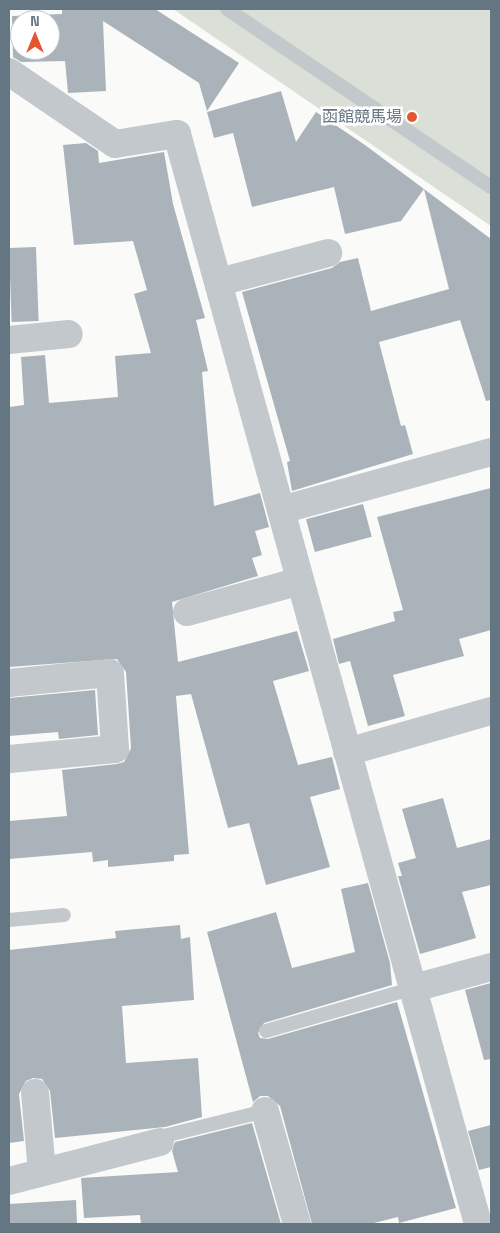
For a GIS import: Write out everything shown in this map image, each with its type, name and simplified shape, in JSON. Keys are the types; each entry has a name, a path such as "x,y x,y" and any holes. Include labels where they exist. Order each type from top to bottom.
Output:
{"street":[{"path":"9,72 115,144 177,134 478,1224"},
{"path":"219,282 328,253"},
{"path":"9,340 69,334"},
{"path":"281,510 491,452"},
{"path":"187,612 300,581"},
{"path":"9,683 110,673 115,749 9,759"},
{"path":"347,752 491,711"},
{"path":"414,988 491,967"},
{"path":"35,1093 42,1172"},
{"path":"265,1111 296,1224"},
{"path":"9,1181 160,1142"}],"lane":[{"path":"227,9 491,187"},
{"path":"9,920 64,915"},
{"path":"266,1031 414,988"},
{"path":"160,1142 168,1135 265,1111"}],"shaded area":[{"name":"函館競馬場","path":"173,9 491,9 491,226"}],"building":[{"path":"62,9 155,9 239,63 207,111 199,83 103,21 106,91 68,93 65,61 21,62 18,60 60,60 60,14 62,14"},
{"path":"281,91 296,142 316,112 365,145 424,189 401,221 345,234 334,187 252,207 233,133 214,138 207,112"},
{"path":"86,143 98,151 99,163 164,152 173,204 205,318 196,320 208,371 202,372 214,506 260,493 269,527 255,531 262,555 252,558 258,576 172,602 178,662 297,631 309,671 273,681 298,765 332,757 340,789 310,797 330,867 266,885 249,823 228,828 191,694 176,696 189,854 174,855 174,861 108,867 108,860 93,862 92,852 9,859 9,821 67,816 62,770 124,762 131,748 126,672 117,659 9,667 9,407 24,405 21,357 45,355 49,403 118,397 115,356 151,353 134,294 147,290 133,241 74,245 63,145"},
{"path":"424,189 491,239 491,400 486,401 460,320 379,342 401,426 405,425 413,454 292,491 287,462 290,461 242,292 332,268 340,262 358,258 371,311 449,289"},
{"path":"36,247 39,321 12,322 9,248"},
{"path":"491,488 491,630 459,639 464,656 393,675 405,716 368,726 350,661 339,664 333,639 395,621 393,612 403,610 377,517"},
{"path":"363,504 372,537 315,552 306,519"},
{"path":"95,690 98,735 59,739 58,732 9,736 9,698"},
{"path":"443,798 457,848 491,839 491,885 462,892 476,938 420,954 398,876 402,876 398,863 416,858 402,809"},
{"path":"368,883 390,963 392,985 264,1023 258,1033 260,1038 268,1039 397,1002 456,1208 399,1223 398,1217 370,1224 312,1224 280,1106 268,1096 260,1096 253,1102 207,932 276,912 292,968 355,952 341,889"},
{"path":"180,925 181,939 190,937 194,1000 122,1006 126,1063 198,1058 202,1117 165,1127 55,1138 50,1091 42,1079 33,1078 26,1081 19,1094 24,1141 9,1143 9,950 116,938 115,931"},
{"path":"491,983 491,1059 484,1060 465,990"},
{"path":"252,1123 281,1224 141,1224 140,1215 84,1218 81,1178 178,1172 172,1151 175,1142"},
{"path":"491,1125 491,1167 479,1170 468,1131"},
{"path":"76,1200 77,1224 9,1224 9,1204"}],"place":[{"name":"函館競馬場","path":"412,117"}]}
